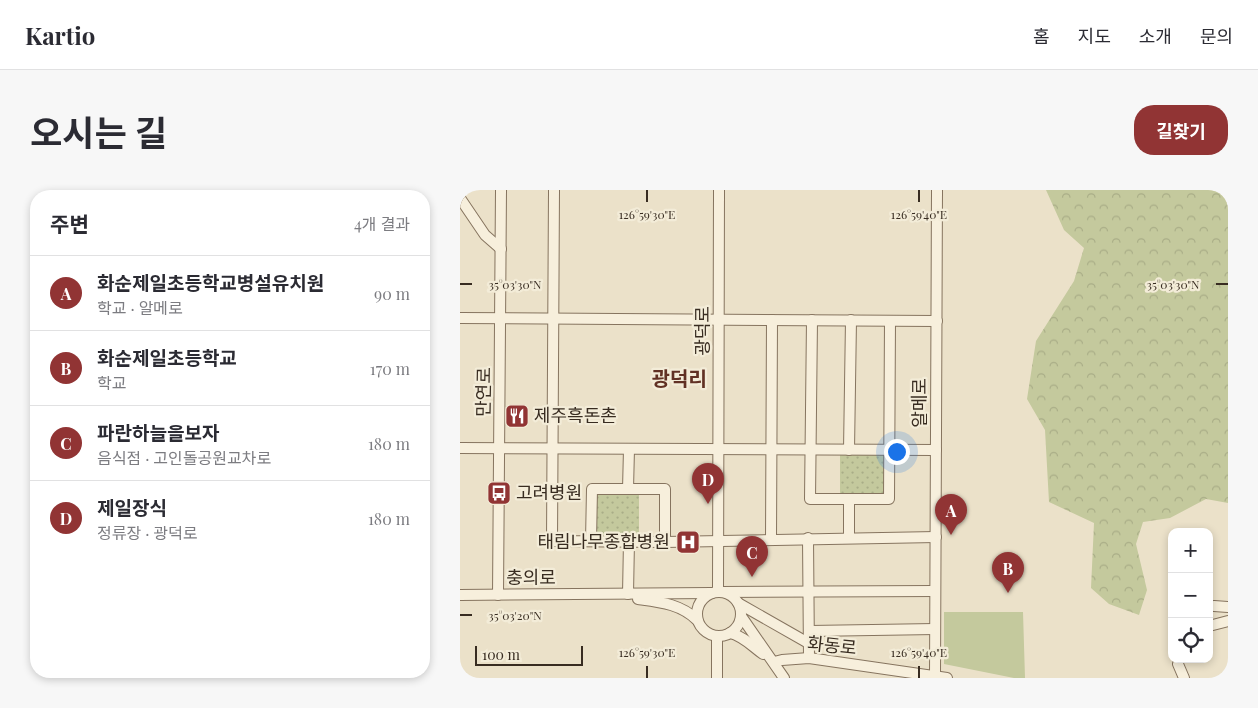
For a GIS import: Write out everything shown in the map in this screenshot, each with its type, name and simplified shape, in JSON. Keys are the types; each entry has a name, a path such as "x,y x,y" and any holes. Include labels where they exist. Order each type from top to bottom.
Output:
{"street":[{"name":"만연로","path":"498,595 501,190"},
{"path":"554,190 552,541 665,542 936,537"},
{"name":"광덕로","path":"717,593 719,190"},
{"name":"알메로","path":"935,676 937,190"},
{"path":"462,204 485,234 501,249"},
{"path":"460,318 937,321"},
{"path":"771,539 772,320"},
{"path":"812,320 810,499 889,498 890,321"},
{"path":"849,450 851,320"},
{"path":"460,448 936,450"},
{"path":"628,490 629,449"},
{"path":"591,541 592,489 665,489 665,542"},
{"path":"849,499 849,538"},
{"path":"808,538 809,658"},
{"path":"628,594 629,541"},
{"name":"충의로","path":"460,595 935,591"},
{"path":"741,616 736,629 730,633 717,636 705,631 697,620 696,614 701,601 717,593 729,594 738,603 810,644"},
{"name":"충의로","path":"602,594 667,604 689,612 697,620"},
{"path":"738,603 741,616 751,633 784,678"},
{"path":"1214,606 1228,607"},
{"path":"751,633 755,624 765,618"},
{"path":"1213,625 1228,621"},
{"path":"810,631 935,629"},
{"path":"730,633 745,640 774,662"},
{"path":"717,636 717,678"},
{"name":"화동로","path":"774,662 809,658 947,678"},
{"path":"1178,664 1184,678"}],"green space":[{"path":"1046,190 1228,190 1228,503 1206,499 1170,518 1143,522 1136,544 1147,590 1139,615 1109,604 1091,588 1094,523 1049,502 1045,430 1027,399 1036,341 1074,281 1084,248 1064,230"},
{"path":"840,453 886,453 886,497 840,497"},
{"path":"593,492 639,492 639,538 593,538"},
{"path":"944,612 1023,612 1025,678 1014,678 944,664"}],"place":[{"name":"제주흑돈촌","path":"517,416"},
{"name":"고려병원","path":"499,493"},
{"name":"제일장식","path":"708,504"},
{"name":"화순제일초등학교병설유치원","path":"951,535"},
{"name":"태림나무종합병원","path":"688,542"},
{"name":"파란하늘을보자","path":"752,577"},
{"name":"화순제일초등학교","path":"1008,593"}],"district":[{"name":"광덕리","path":"679,379"}]}
